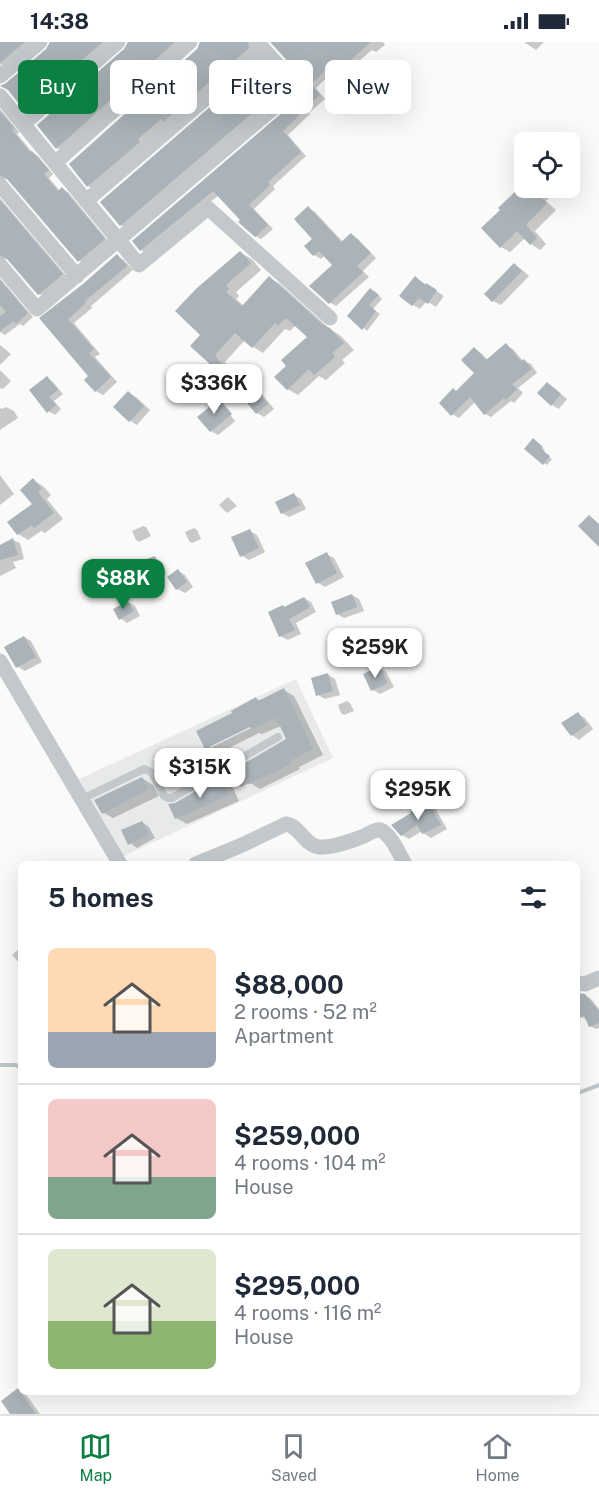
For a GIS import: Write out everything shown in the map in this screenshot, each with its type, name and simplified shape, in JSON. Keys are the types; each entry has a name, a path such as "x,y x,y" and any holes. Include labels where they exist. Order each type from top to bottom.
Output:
{"street":[{"path":"0,76 39,42"},
{"path":"23,124 118,42"},
{"path":"55,163 190,42"},
{"path":"0,265 37,309 298,87 260,45 86,201"},
{"path":"0,96 139,265 208,208 330,318"},
{"path":"0,185 77,276"},
{"path":"0,661 118,861"},
{"path":"203,861 242,845 282,824 294,827 310,843 322,847 382,830 390,838 403,861"},
{"path":"580,983 585,984 599,978"}],"lane":[{"path":"81,800 144,769 152,773 164,796 172,798 278,737"}],"shaded area":[{"path":"296,679 333,758 122,857 79,779"}],"building":[{"path":"0,42 25,42 0,63"},
{"path":"50,42 103,42 82,60 33,60 46,49"},
{"path":"128,42 175,42 155,60 111,60 124,49"},
{"path":"200,42 248,42 249,48 235,60 209,60 209,82 197,93 197,60 185,60 197,49"},
{"path":"270,42 371,42 350,60 325,60 325,71 313,82 313,60 287,60"},
{"path":"110,61 110,100 98,111 98,72"},
{"path":"18,73 18,102 8,90 0,86"},
{"path":"313,86 320,95 313,101"},
{"path":"209,108 209,114 251,114 120,226 100,202"},
{"path":"0,111 30,152 32,151 49,170 44,174 58,191 62,187 105,239 78,262 7,179 0,175"},
{"path":"50,114 95,114 56,149 37,125"},
{"path":"125,114 172,114 163,122 161,119 138,139 140,142 87,187 69,164"},
{"path":"280,114 301,114 283,131 301,152 268,182 270,185 249,205 268,225 255,237 238,222 240,220 213,191 140,251 132,241"},
{"path":"514,193 514,198 541,198 547,203 526,225 537,238 530,245 517,231 500,248 481,228 500,210 498,208"},
{"path":"0,200 63,274 38,295 7,259 0,255"},
{"path":"308,206 341,242 351,233 371,253 357,266 363,272 329,304 309,286 332,265 319,251 313,256 304,246 312,239 294,219"},
{"path":"240,251 251,263 226,285 229,289 226,292 242,306 269,276 323,325 330,328 344,343 332,353 335,357 314,375 309,369 287,390 274,377 286,366 281,360 307,337 286,318 278,326 275,323 252,348 235,333 215,355 231,377 218,386 207,370 212,366 190,346 200,335 175,311 197,288"},
{"path":"117,254 127,266 85,301 86,303 68,319 94,349 89,353 111,377 95,392 84,380 88,376 39,318"},
{"path":"514,263 522,271 492,302 484,294"},
{"path":"415,276 425,285 426,283 437,290 428,304 419,298 412,306 399,296"},
{"path":"0,280 28,313 16,324 14,321 0,331 0,316 6,312 0,305"},
{"path":"370,288 379,295 369,305 376,311 362,330 347,316"},
{"path":"506,343 521,361 524,359 532,369 512,384 517,389 506,400 504,398 484,415 470,397 451,416 439,403 453,388 456,391 474,373 461,360 474,347 486,360"},
{"path":"47,376 58,390 49,397 56,405 47,413 29,390"},
{"path":"547,382 561,394 551,406 537,393"},
{"path":"251,383 268,404 256,414 239,393"},
{"path":"128,391 144,406 129,422 113,407"},
{"path":"219,399 232,414 210,432 197,417"},
{"path":"533,438 550,456 543,465 524,449"},
{"path":"33,478 42,489 38,492 54,513 34,528 32,525 17,535 7,522 32,504 20,490"},
{"path":"294,493 300,505 281,514 275,502"},
{"path":"589,515 599,524 599,547 578,526"},
{"path":"250,529 259,548 240,557 231,537"},
{"path":"13,538 18,555 0,560 0,545"},
{"path":"327,552 337,573 316,584 305,563"},
{"path":"155,556 160,570 146,576 141,561"},
{"path":"178,569 187,582 176,590 167,577"},
{"path":"352,594 357,607 336,615 331,602"},
{"path":"304,597 310,607 289,619 295,630 279,637 268,612"},
{"path":"128,601 134,611 119,620 113,609"},
{"path":"24,636 36,657 16,668 4,647"},
{"path":"379,666 388,683 371,691 363,674"},
{"path":"328,673 333,691 316,696 311,678"},
{"path":"284,688 313,749 290,761 291,764 249,784 244,775 229,782 226,774 286,739 276,718 251,729 250,727 205,749 196,731 232,713 231,711 256,697 258,701"},
{"path":"578,712 587,725 571,736 561,723"},
{"path":"142,777 149,789 102,814 94,800"},
{"path":"221,778 229,795 175,819 168,804 175,803"},
{"path":"428,802 441,825 422,834 417,825 401,836 391,825 410,812"},
{"path":"142,821 149,834 128,845 121,830"},
{"path":"580,993 585,994 599,1011 599,1023 589,1027 584,1015 580,1018"},
{"path":"18,1388 18,1395 23,1395 36,1414 10,1414 1,1401"}],"waterway":[{"path":"0,1065 18,1066"},
{"path":"580,1092 599,1085"}]}
